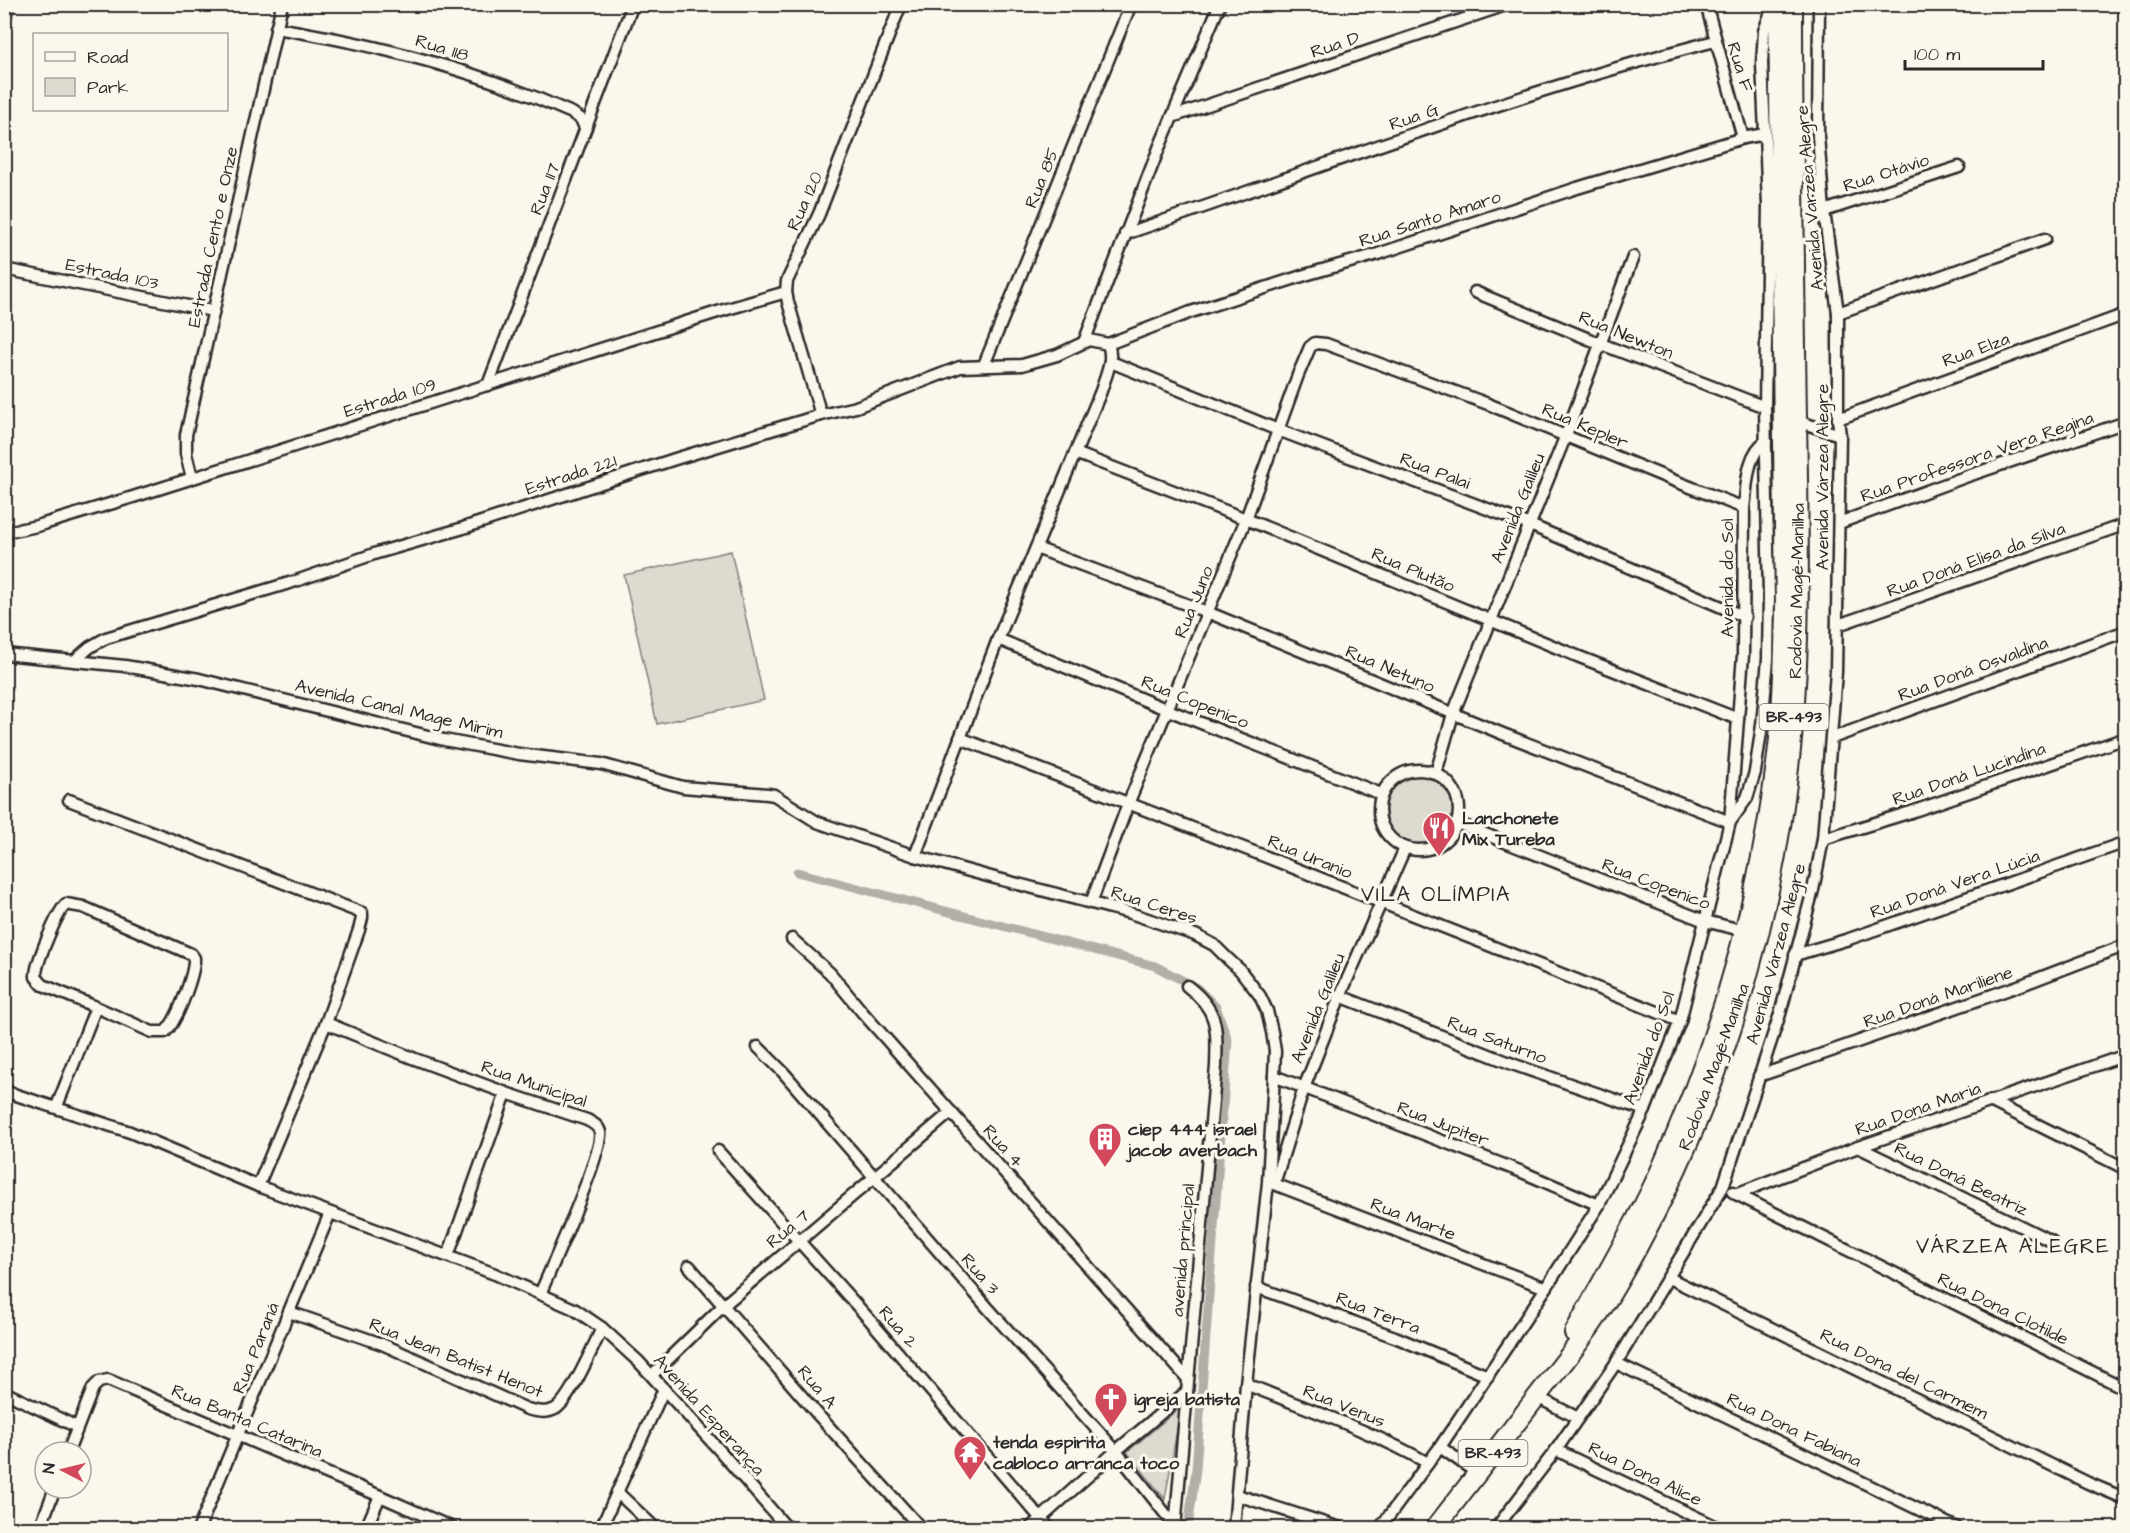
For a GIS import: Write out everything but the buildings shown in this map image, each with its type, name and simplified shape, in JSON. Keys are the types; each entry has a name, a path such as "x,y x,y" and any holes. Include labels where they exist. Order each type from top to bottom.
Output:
{"highway":[{"name":"Rodovia Magé-Manilha","path":"1552,1377 1644,1204 1683,1119 1724,1004 1744,931 1760,859 1779,739 1783,682 1785,552 1776,4"},
{"name":"Rodovia Magé-Manilha","path":"1435,1528 1578,1345 1602,1311 1634,1253 1696,1124 1720,1060 1758,934 1787,787 1797,683 1799,572 1793,4"}],"street":[{"name":"Estrada Cento e Onze","path":"192,478 186,454 186,435 282,4"},
{"name":"Rua 117","path":"488,385 633,4"},
{"name":"Rua 120","path":"786,292 787,281 819,214 901,4"},
{"name":"Rua 85","path":"984,365 1131,4"},
{"path":"1084,342 1172,117 1220,4"},
{"name":"Rua D","path":"1172,117 1509,4"},
{"name":"Rua F","path":"1706,4 1743,138"},
{"path":"1730,822 1740,809 1751,786 1758,756 1768,659 1765,407 1768,205 1763,40 1766,22 1776,4"},
{"name":"Avenida Varzea Alegre","path":"1819,4 1818,136 1824,211 1838,313 2045,239"},
{"path":"4,22 7,5"},
{"name":"Rua 118","path":"276,28 376,47 454,67 572,113 581,119 585,128"},
{"name":"Rua G","path":"1125,234 1540,91 1715,41"},
{"name":"Rua Santo Amaro","path":"1108,344 1191,312 1378,254 1558,194 1743,138 1765,134"},
{"name":"Rua Otávio","path":"1824,211 1959,167"},
{"name":"Avenida Galileu","path":"1436,772 1453,714 1566,435 1633,257"},
{"name":"Estrada 103","path":"4,269 213,311"},
{"name":"Estrada 109","path":"4,531 37,526 786,292"},
{"path":"786,292 821,415"},
{"name":"Rua Newton","path":"1475,292 1601,344 1765,407"},
{"name":"Avenida Várzea Alegre","path":"1496,1528 1556,1450 1616,1363 1723,1187 1780,1014 1813,890 1822,839 1832,738 1838,625 1840,435 1838,313"},
{"name":"Rua Elza","path":"1838,419 2126,314"},
{"path":"915,856 998,639 1111,362 1108,344 1094,340 1084,342"},
{"name":"Estrada 221","path":"74,661 90,647 106,638 244,597 675,459 821,415 856,407 951,369 1030,363 1057,355 1084,342"},
{"name":"Rua Juno","path":"1091,903 1128,804 1246,519 1310,347 1320,343 1344,351"},
{"name":"Rua Kepler","path":"1344,351 1566,435 1675,482 1744,508"},
{"name":"Rua Palai","path":"1111,362 1278,430 1530,525 1745,617"},
{"path":"1797,421 1840,435"},
{"name":"Rua Professora Vera Regina","path":"1839,523 2126,422"},
{"path":"1744,508 1752,458 1759,446 1766,441"},
{"name":"Rua Plutão","path":"1075,453 1246,519 1738,719"},
{"name":"Avenida do Sol","path":"1380,1528 1440,1447 1488,1376 1599,1204 1645,1110 1680,1020 1730,822 1745,617 1744,508"},
{"name":"Rua Doná Elisa da Silva","path":"1838,625 2126,524"},
{"name":"Rua Netuno","path":"1036,548 1207,612 1453,714 1730,822"},
{"name":"Rua Doná Osvaldina","path":"1832,738 2126,631"},
{"name":"Rua Copenico","path":"998,639 1168,710 1381,794"},
{"name":"Avenida Canal Mage Mirim","path":"4,654 125,666 199,678 444,740 519,754 601,764 683,787 768,794 783,801"},
{"name":"Rua Uranio","path":"960,738 1680,1020"},
{"name":"Rua Doná Lucindína","path":"1822,839 1911,812 2126,738"},
{"path":"1418,768 1436,772 1451,785 1456,794 1459,814 1457,823 1449,837 1436,847 1421,851 1405,848 1392,841 1383,829 1380,818 1381,794 1386,784 1400,773 1418,768"},
{"path":"69,800 362,913 359,930 326,1023 258,1186"},
{"name":"Rua Ceres","path":"783,801 817,822 915,856 1177,927 1214,945 1240,970 1260,996 1267,1011 1275,1051 1271,1183 1256,1287 1234,1528"},
{"name":"Rua Copenico","path":"1457,823 1706,921 1744,931"},
{"name":"Rua Doná Vera Lúcia","path":"1795,955 1848,939 2126,842"},
{"name":"Avenida Galileu","path":"1271,1183 1304,1088 1340,996 1405,848"},
{"path":"66,904 83,907 191,954 194,958 193,969 183,999 170,1028 165,1032 152,1032 96,1008 43,986 36,977 39,960 66,904"},
{"name":"Rua 4","path":"792,939 830,973 1187,1378"},
{"name":"Rua Doná Mariliene","path":"1759,1076 2024,984 2126,945"},
{"name":"avenida principal","path":"1175,1527 1217,1033 1211,1011 1187,986"},
{"name":"Rua Saturno","path":"1340,996 1515,1065 1645,1110"},
{"path":"57,1106 96,1008"},
{"name":"Rua Municipal","path":"326,1023 506,1094 586,1120 597,1127 600,1133 595,1155 540,1294"},
{"name":"Rua 3","path":"758,1047 783,1072 980,1299 1116,1451 1175,1527"},
{"name":"Rua Dona Maria","path":"1736,1194 1858,1147 2126,1055"},
{"name":"Rua Jupiter","path":"1274,1076 1599,1204"},
{"path":"4,1091 57,1106 130,1132 258,1186 448,1256 568,1306 602,1328"},
{"path":"448,1256 506,1094"},
{"path":"1990,1101 2126,1169"},
{"name":"Rua 7","path":"652,1375 724,1305 951,1112"},
{"name":"Rua Doná Beatriz","path":"1858,1147 2051,1241"},
{"name":"Rua 2","path":"718,1151 877,1328 1045,1524"},
{"name":"Rua Marte","path":"1271,1183 1546,1288"},
{"path":"1723,1187 1736,1194"},
{"name":"Rua Dona Clotilde","path":"1736,1194 2126,1389"},
{"name":"Rua Paraná","path":"199,1528 330,1213"},
{"name":"Rua A","path":"689,1266 819,1416 921,1528"},
{"name":"Rua Dona del Carmem","path":"1669,1278 2088,1483 2126,1499"},
{"name":"Rua Terra","path":"1256,1287 1395,1337 1488,1376"},
{"name":"Rua Jean Batist Henot","path":"289,1312 382,1344 527,1409 544,1412 557,1408 562,1403 576,1381 602,1328"},
{"name":"Avenida Esperança","path":"602,1328 652,1375 787,1528"},
{"name":"Rua Dona Fabiana","path":"1616,1363 1957,1528"},
{"name":"Rua Banta Catarina","path":"72,1440 96,1383 108,1380 453,1528"},
{"name":"Rua Venus","path":"1246,1384 1400,1447 1428,1463"},
{"path":"601,1528 664,1389"},
{"path":"4,1392 77,1427"},
{"path":"1030,1528 1045,1524 1116,1451 1185,1393"},
{"path":"1537,1396 1578,1418"},
{"path":"1440,1447 1477,1473"},
{"name":"Rua Dona Alice","path":"1556,1450 1719,1528"},
{"path":"617,1492 655,1528"},
{"path":"1237,1495 1340,1528"},
{"path":"366,1528 380,1496"},
{"path":"40,1528 50,1500"}],"green space":[{"path":"731,551 764,700 657,724 624,575"},
{"path":"1419,775 1432,778 1444,785 1451,797 1454,810 1451,823 1444,835 1432,842 1419,845 1406,842 1394,835 1387,823 1384,810 1387,797 1394,785 1406,778"},
{"path":"1181,1407 1165,1499 1127,1452"}],"waterway":[{"path":"797,872 1155,966 1197,988 1216,1007 1228,1040 1196,1469 1188,1528"}],"place":[{"name":"Lanchonete Mix Tureba","path":"1439,857"},
{"name":"ciep 444 israel jacob averbach","path":"1105,1168"},
{"name":"igreja batista","path":"1111,1428"},
{"name":"tenda espirita cabloco arranca toco","path":"970,1481"}],"district":[{"name":"VILA OLÍMPIA","path":"1436,894"},
{"name":"VÁRZEA ALEGRE","path":"2013,1246"}]}
